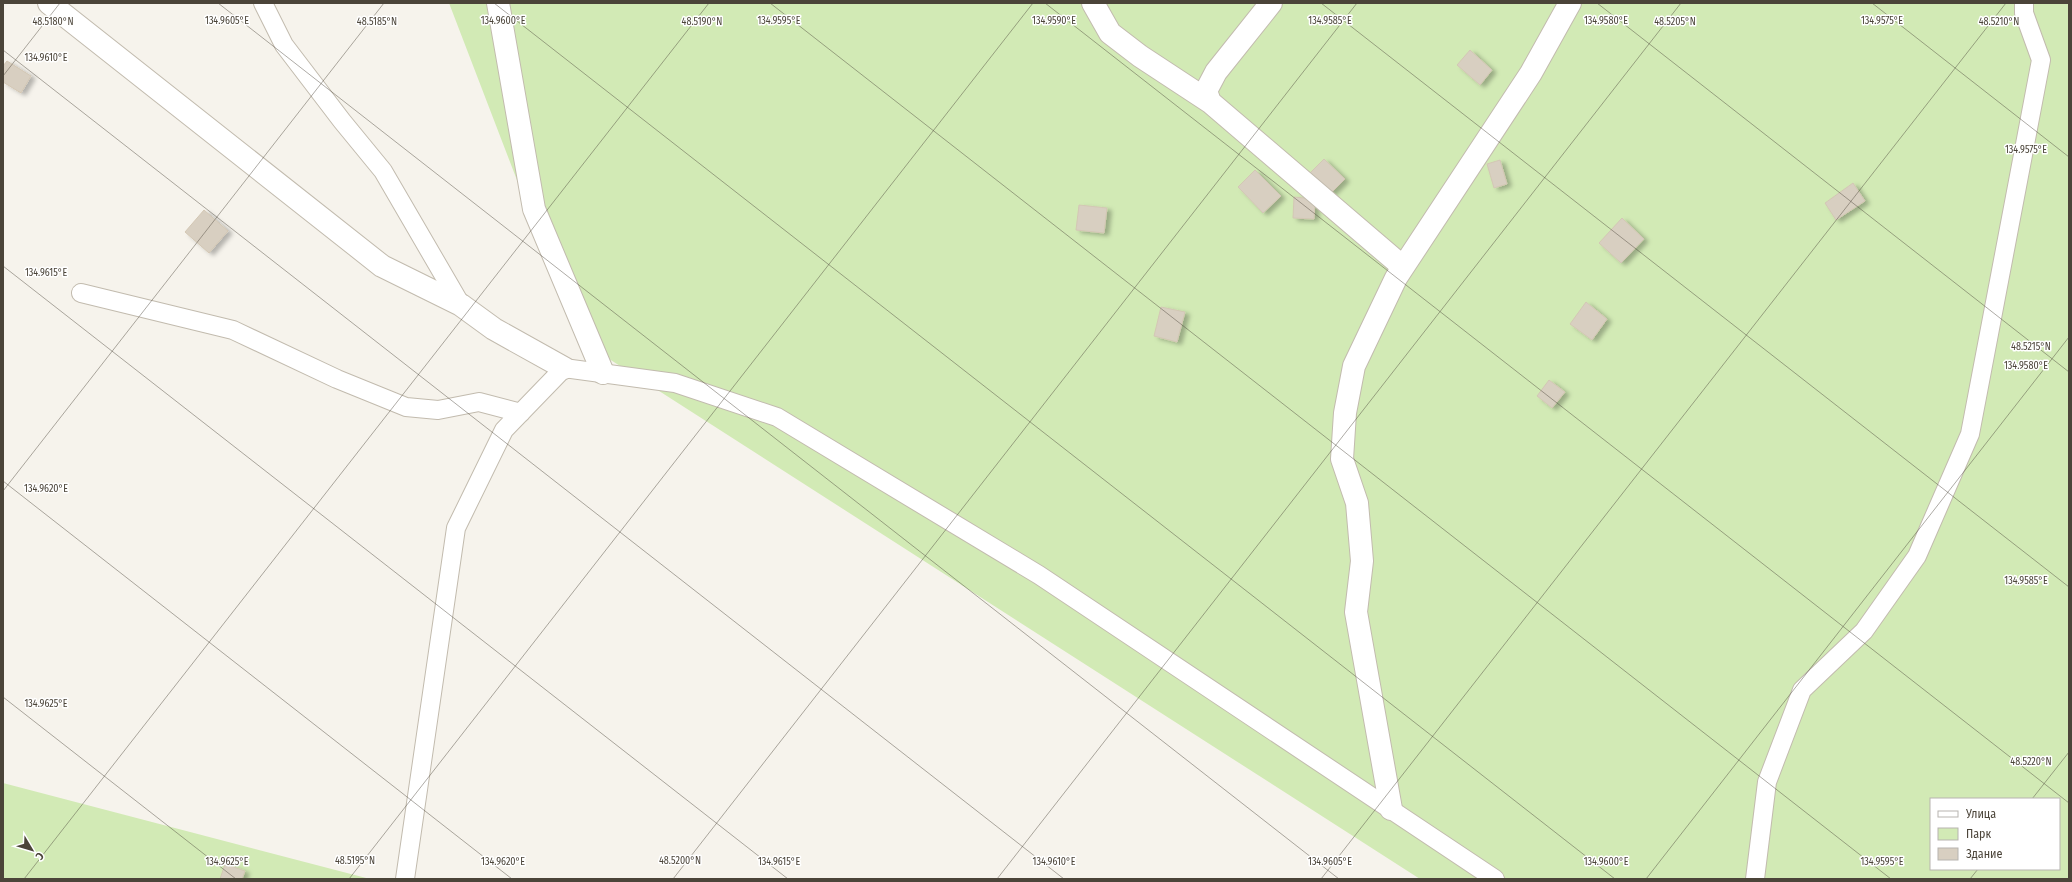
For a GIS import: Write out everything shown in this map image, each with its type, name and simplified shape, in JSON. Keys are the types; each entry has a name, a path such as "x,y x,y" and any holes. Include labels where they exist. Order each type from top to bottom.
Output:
{"street":[{"path":"49,3 382,266 461,305 494,329 564,368"},
{"path":"498,3 534,209 603,373"},
{"path":"1093,3 1110,33 1140,56 1210,102 1403,267"},
{"path":"1210,102 1206,91 1216,72 1271,3"},
{"path":"1391,809 1356,612 1362,561 1357,503 1342,460 1345,414 1354,366 1396,278 1531,73 1570,3"}],"lane":[{"path":"263,3 284,45 383,171 461,305"},
{"path":"1754,879 1767,782 1802,690 1864,631 1917,556 1970,434 2041,60 2024,13 2024,3"},
{"path":"81,293 233,330 337,379 406,407 438,410 479,402 521,413"},
{"path":"405,879 456,528 504,430 564,368 675,383 777,417 1039,575 1496,879"}],"green space":[{"path":"449,3 2069,3 2069,879 1420,879 578,339"},
{"path":"3,783 370,879 3,879"}],"building":[{"path":"1470,50 1492,70 1480,85 1457,65"},
{"path":"7,61 31,76 21,93 3,82 3,66"},
{"path":"1324,159 1345,179 1330,194 1309,174"},
{"path":"1500,160 1507,184 1494,188 1487,164"},
{"path":"1255,170 1281,196 1263,213 1238,187"},
{"path":"1853,183 1865,201 1836,220 1825,203"},
{"path":"1294,197 1315,199 1314,219 1293,218"},
{"path":"1079,205 1107,208 1104,233 1076,230"},
{"path":"204,210 228,231 209,253 185,232"},
{"path":"1622,218 1644,239 1621,263 1599,243"},
{"path":"1586,302 1607,319 1592,340 1570,324"},
{"path":"1161,307 1185,312 1177,342 1154,336"},
{"path":"1549,380 1565,392 1552,408 1537,396"},
{"path":"225,864 245,871 242,879 220,879"}]}
